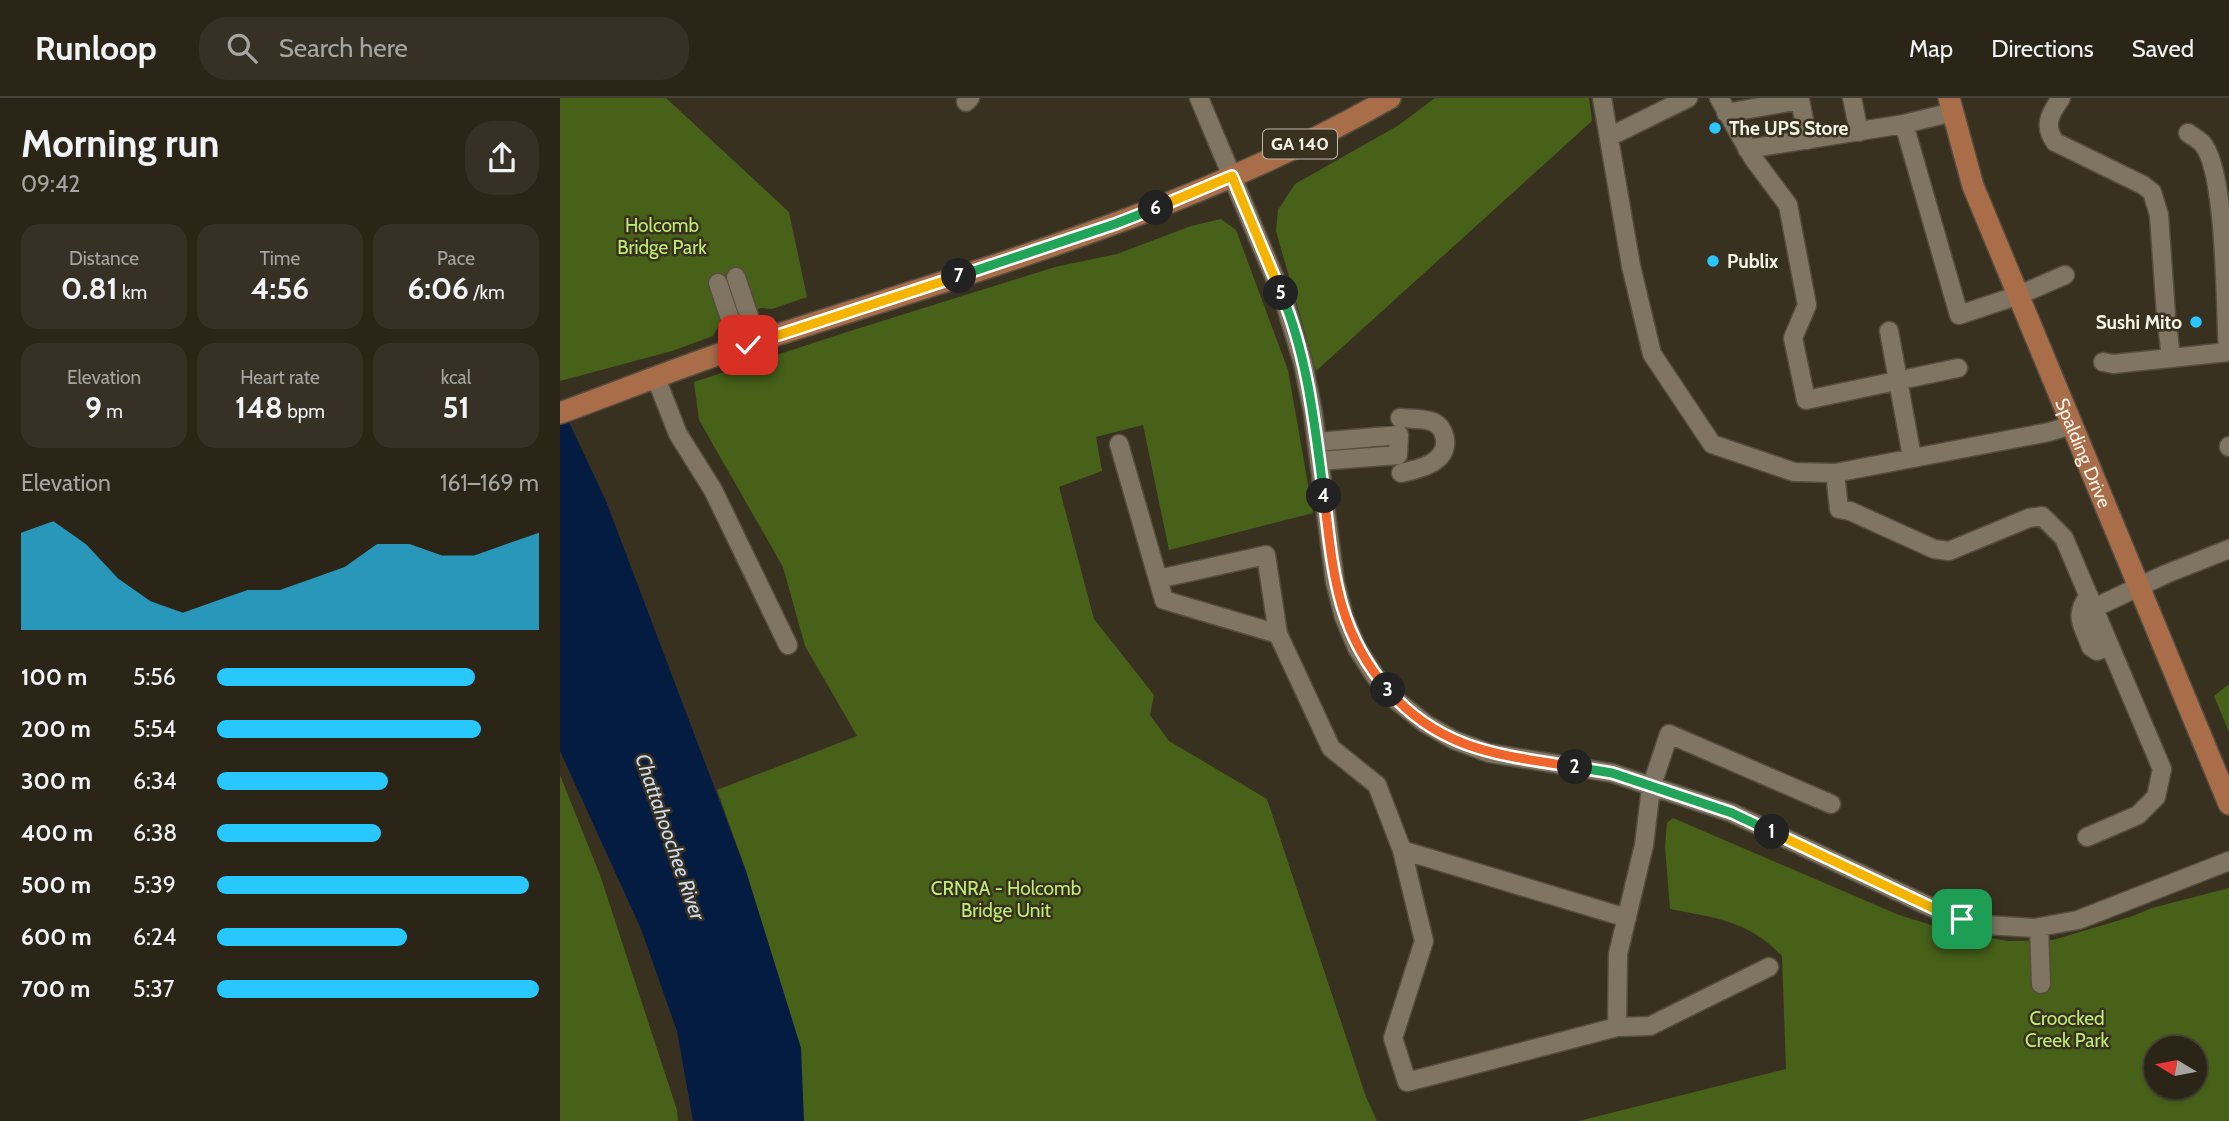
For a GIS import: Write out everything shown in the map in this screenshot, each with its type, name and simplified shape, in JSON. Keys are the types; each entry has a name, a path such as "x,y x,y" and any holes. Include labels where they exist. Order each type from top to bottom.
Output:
{"main road":[{"name":"GA 140","path":"560,413 656,378 745,337 1115,224 1232,176 1390,98"},
{"name":"Spalding Drive","path":"1951,105 1973,186 2229,804"}],"street":[{"path":"1199,98 1284,300 1303,363 1317,442 1335,582 1344,617 1375,676 1397,701 1426,724 1454,740 1489,753 1612,773 1732,813 1937,910 1962,919 2012,928 2039,927 2078,920 2229,861"},
{"path":"1602,98 1631,266 1652,355 1712,444 1794,472 1835,473 2049,432 2072,425"},
{"path":"1609,137 1688,98"},
{"path":"1852,98 1859,132"},
{"path":"2061,98 2047,125 2048,133 2055,142 2152,192 2159,215 2171,358"},
{"path":"1808,140 1800,100 1723,105 1747,149 1788,205 1807,305 1793,338 1806,400 1958,368"},
{"path":"1747,149 1904,124 1951,105"},
{"path":"1904,124 1959,315 2019,295 2065,275"},
{"path":"2103,362 2113,364 2228,352 2220,197 2210,160 2202,143 2188,133"},
{"path":"736,277 749,316 745,337"},
{"path":"718,284 731,322 745,337"},
{"path":"1889,331 1912,457"},
{"path":"656,378 678,434 713,490 788,645"},
{"path":"1317,442 1435,423 1444,432 1446,446 1437,461 1421,468 1400,464 1319,461"},
{"path":"1399,427 1400,464"},
{"path":"1119,444 1164,600 1278,634"},
{"path":"1835,473 1839,509 1850,511 1934,549 1949,551 2029,518 2042,516 2064,538 2091,602"},
{"path":"2087,837 2138,815 2156,797 2162,769 2110,647 2097,651 2091,647 2079,614 2080,607 2139,587 2229,549"},
{"path":"1158,579 1266,555 1278,634 1331,748 1377,785 1402,850 1424,941 1393,1038 1407,1082 1617,1027 1650,1026 1769,967"},
{"path":"1617,1027 1618,954 1644,845 1651,788 1670,734 1831,804"},
{"path":"1402,850 1627,918"},
{"path":"2039,927 2040,984"}],"green space":[{"name":"Holcomb Bridge Park","path":"560,98 666,98 789,212 807,297 772,309 761,308 721,322 713,336 672,351 560,381"},
{"path":"1435,98 1589,98 1592,121 1316,371 1276,231 1278,210 1295,184 1399,125"},
{"name":"CRNRA - Holcomb Bridge Unit","path":"1221,219 1236,230 1288,370 1313,513 1169,550 1143,425 1096,437 1102,471 1059,487 1094,619 1154,695 1150,715 1169,741 1267,799 1366,1097 1377,1121 800,1121 746,871 717,790 857,736 805,646 783,567 699,420 694,382 1055,267 1117,254 1191,226"},
{"path":"2229,684 2229,732 2214,696"},
{"path":"560,775 600,875 677,1110 678,1121 560,1121"},
{"name":"Croocked Creek Park","path":"1673,818 1899,915 1954,932 2008,941 2053,940 2152,908 2229,888 2229,1121 1579,1121 1786,1069 1782,956 1756,935 1730,922 1670,909 1665,846 1667,823"}],"water":[{"name":"Chattahoochee River","path":"560,403 606,501 746,871 801,1048 804,1121 693,1121 677,1031 641,929 560,751"}],"place":[{"name":"The UPS Store","path":"1715,128"},
{"name":"Publix","path":"1713,261"},
{"name":"Sushi Mito","path":"2196,322"}],"route":[{"path":"748,345 1115,224 1232,176 1284,300 1303,363 1313,413 1335,582 1344,617 1357,648 1375,676 1397,701 1426,724 1454,740 1489,753 1612,773 1732,813 1937,910 1962,919"}]}
